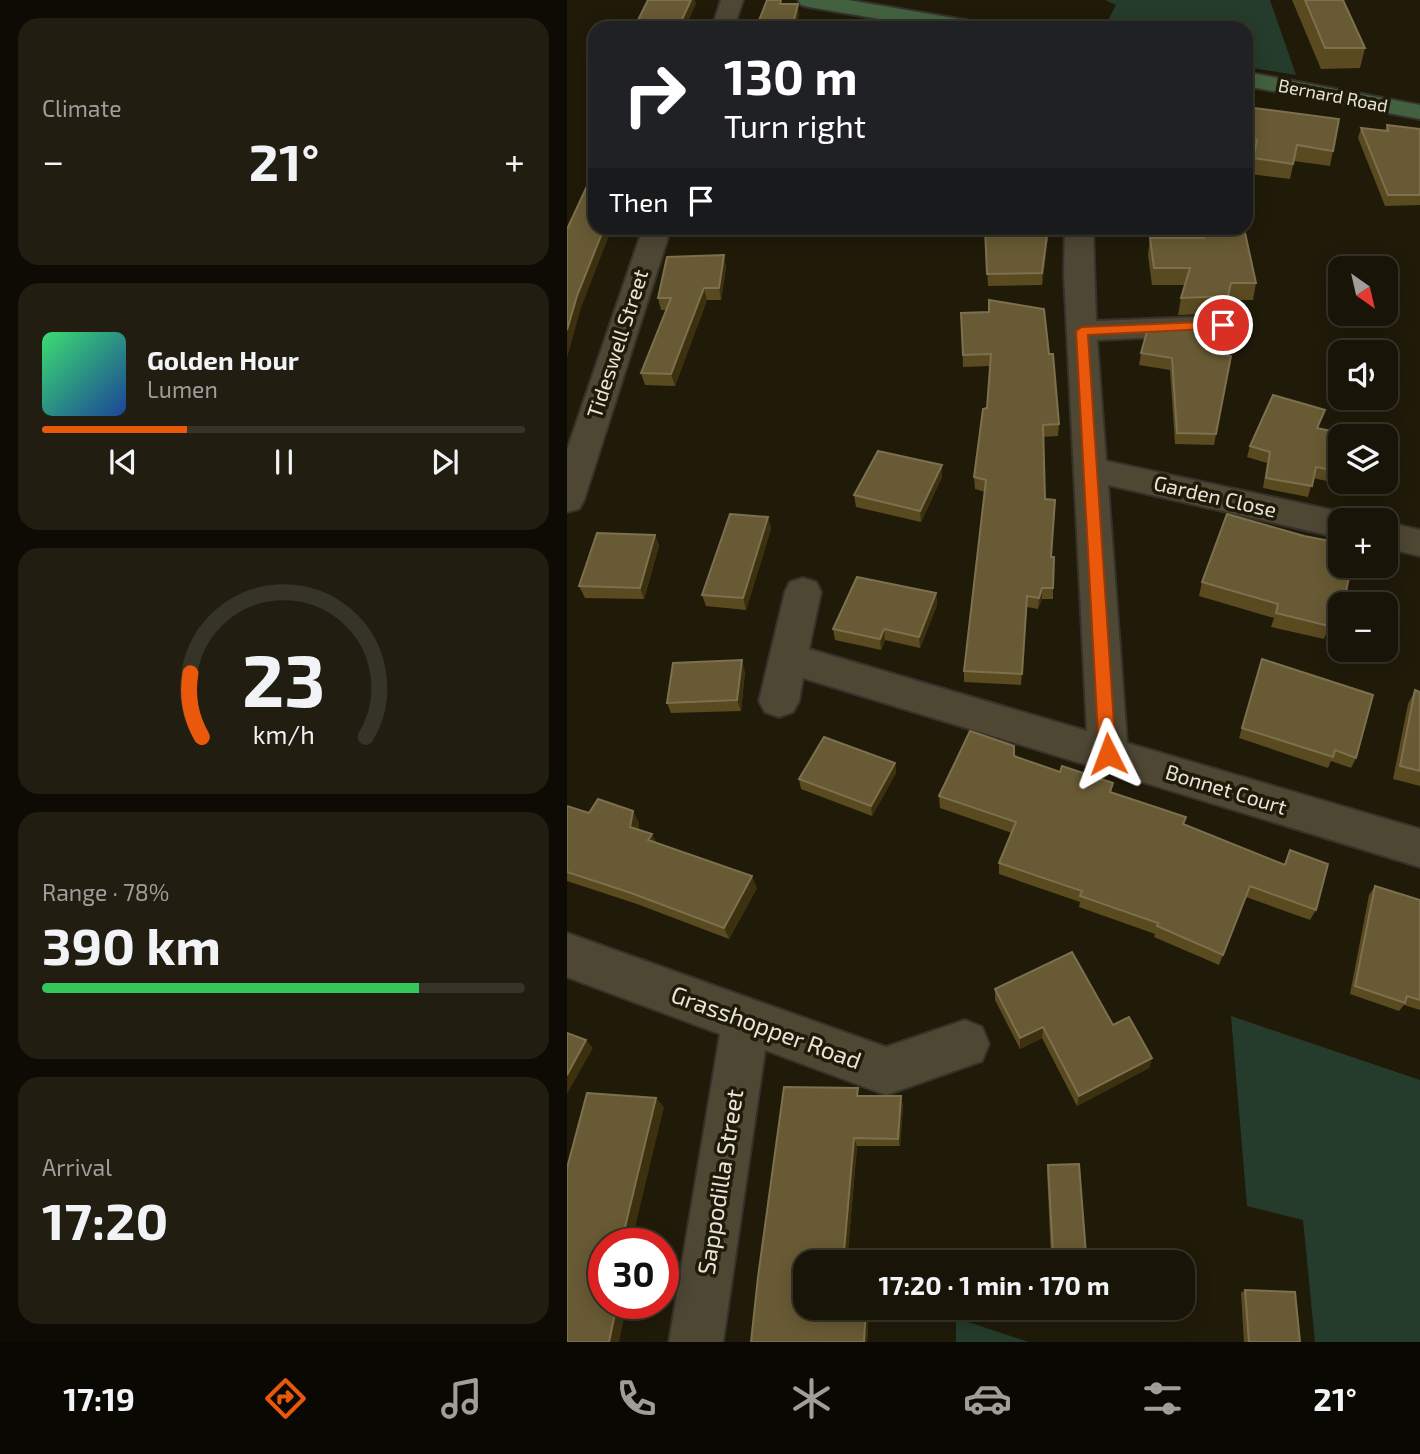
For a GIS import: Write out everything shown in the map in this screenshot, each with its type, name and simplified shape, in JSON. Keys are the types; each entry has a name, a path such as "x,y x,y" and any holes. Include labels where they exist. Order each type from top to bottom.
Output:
{"main road":[{"path":"809,0 930,21"},
{"name":"Bernard Road","path":"1253,80 1420,112"}],"street":[{"path":"725,21 732,0"},
{"name":"Tideswell Street","path":"567,500 655,235"},
{"path":"1079,235 1082,331 1108,754"},
{"path":"1082,331 1223,325"},
{"name":"Garden Close","path":"1090,469 1328,522"},
{"path":"1398,538 1420,543"},
{"path":"779,701 803,592"},
{"name":"Bonnet Court","path":"790,659 1420,848"},
{"name":"Grasshopper Road","path":"567,955 886,1072 965,1044"},
{"name":"Sappodilla Street","path":"696,1342 747,1021"}],"green space":[{"path":"1105,0 1270,0 1296,75 1253,68 1253,21 1108,21 1116,5"},
{"path":"1231,1016 1420,1080 1420,1342 1315,1342 1303,1220 1247,1206"},
{"path":"956,1320 962,1320 1029,1342 956,1342"}],"building":[{"path":"648,0 691,0 681,21 638,21"},
{"path":"767,0 781,0 780,4 798,4 794,21 759,21"},
{"path":"1305,0 1343,0 1365,48 1325,48"},
{"path":"1253,108 1339,119 1333,151 1297,145 1293,164 1253,158 1257,140 1253,139"},
{"path":"1387,125 1420,129 1420,195 1388,195 1361,128 1388,131"},
{"path":"588,184 588,235 601,235 577,296 567,330 567,229"},
{"path":"985,235 1047,235 1042,273 987,274"},
{"path":"1203,235 1246,235 1256,283 1231,283 1228,296 1181,298 1190,268 1154,268 1150,238 1204,238"},
{"path":"724,255 719,288 704,288 671,374 641,373 671,298 658,298 667,257"},
{"path":"989,300 1044,309 1049,354 1053,354 1059,424 1043,425 1045,499 1055,500 1051,557 1054,557 1053,588 1042,588 1039,598 1027,596 1022,674 964,671 986,480 974,477 983,409 987,408 991,354 963,355 961,313 989,312"},
{"path":"1221,325 1214,354 1231,356 1216,434 1177,433 1172,358 1141,353 1148,328 1173,331 1174,327"},
{"path":"1273,395 1325,410 1317,428 1328,430 1328,469 1316,467 1312,486 1266,478 1270,452 1250,446"},
{"path":"878,451 942,465 920,511 854,495"},
{"path":"730,514 768,517 743,598 702,595"},
{"path":"1227,514 1328,541 1328,578 1349,578 1346,592 1328,592 1328,626 1276,613 1278,604 1202,582"},
{"path":"597,533 655,535 640,588 579,586"},
{"path":"857,577 936,593 919,637 884,629 880,639 833,629"},
{"path":"1262,659 1373,695 1356,758 1335,750 1333,757 1242,728"},
{"path":"742,660 737,700 667,703 673,663"},
{"path":"1415,690 1420,692 1420,771 1400,766"},
{"path":"970,731 1014,746 1014,756 1060,772 1062,766 1113,783 1110,792 1186,817 1183,824 1285,865 1290,850 1328,864 1316,910 1250,886 1223,955 1157,926 1158,923 1080,896 1082,891 999,863 1016,822 939,796"},
{"path":"824,737 895,763 871,806 799,779"},
{"path":"598,799 633,811 630,827 652,834 648,840 752,876 724,928 567,872 567,806 589,813"},
{"path":"1375,886 1420,900 1420,1000 1407,996 1405,1003 1355,986"},
{"path":"1072,952 1113,1025 1129,1017 1152,1058 1079,1096 1043,1027 1020,1038 995,989"},
{"path":"567,1033 586,1040 567,1075"},
{"path":"784,1087 858,1088 857,1096 901,1096 898,1139 854,1138 844,1250 793,1250 793,1320 865,1320 864,1342 751,1342"},
{"path":"587,1093 656,1098 625,1228 588,1228 588,1319 614,1319 609,1342 567,1342 567,1168"},
{"path":"1079,1164 1086,1250 1053,1250 1048,1165"},
{"path":"1245,1290 1295,1292 1300,1342 1249,1342"}],"route":[{"path":"1108,754 1082,331 1223,325"}]}
